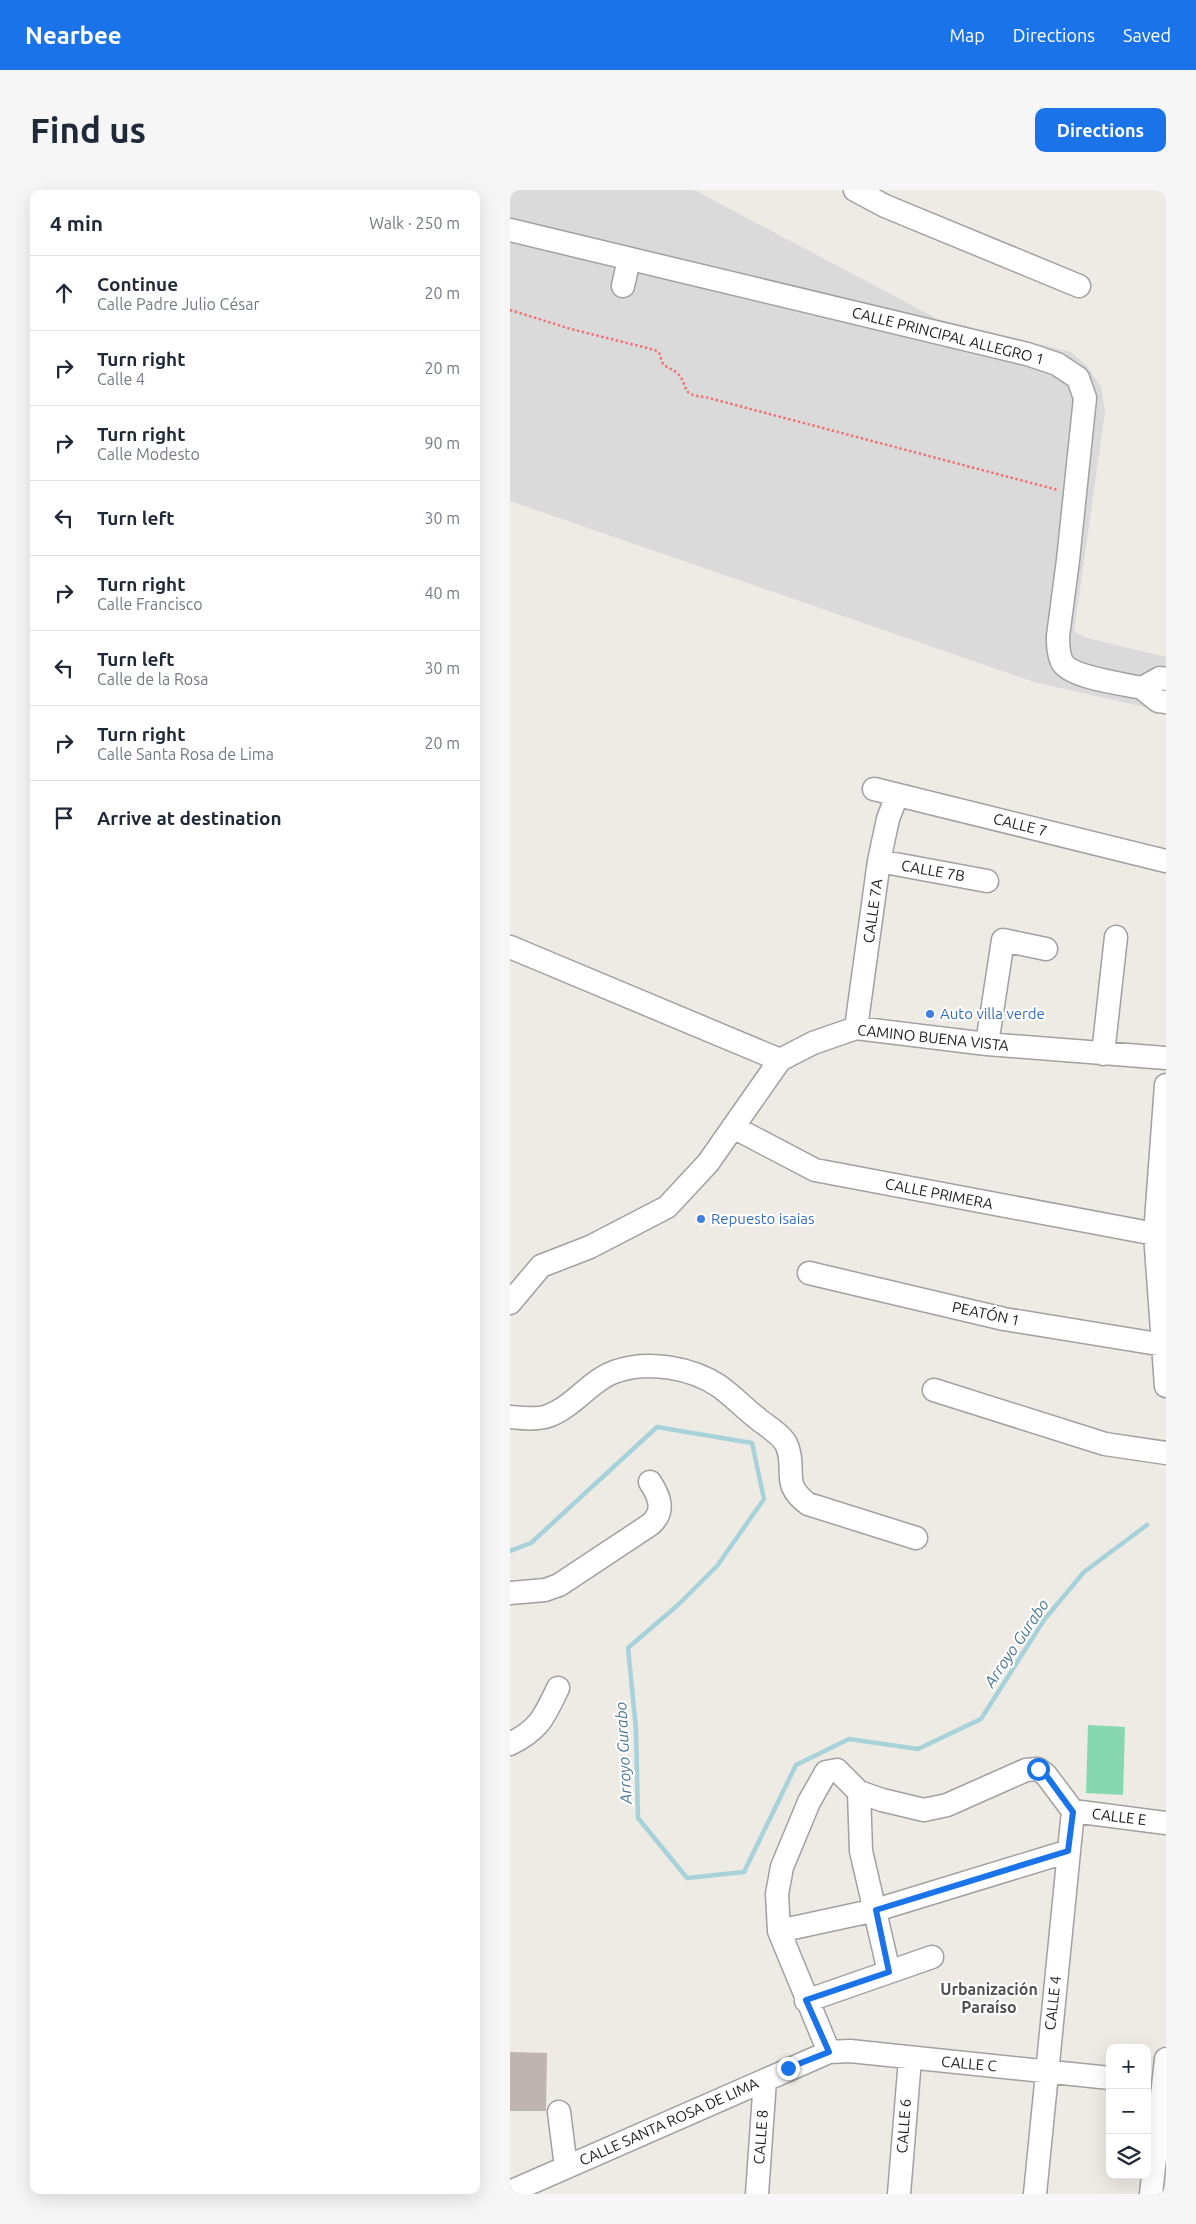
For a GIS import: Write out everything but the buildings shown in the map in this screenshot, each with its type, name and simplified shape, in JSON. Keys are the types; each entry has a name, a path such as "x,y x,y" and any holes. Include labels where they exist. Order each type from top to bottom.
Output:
{"street":[{"path":"855,190 890,198 1079,286"},
{"name":"CALLE PRINCIPAL ALLEGRO 1","path":"510,230 1028,354 1057,364 1078,378 1085,398 1058,649 1063,664 1076,673 1142,688 1158,700 1166,702"},
{"path":"623,286 629,259"},
{"path":"1142,688 1160,678 1166,679"},
{"name":"CALLE 7","path":"874,789 1166,861"},
{"name":"CALLE 7A","path":"856,1028 879,862 888,819 897,795"},
{"name":"CALLE 7B","path":"879,862 987,881"},
{"path":"1103,1054 1116,937"},
{"path":"987,1044 1003,940 1046,949"},
{"path":"510,947 780,1060"},
{"name":"CAMINO BUENA VISTA","path":"510,1303 541,1266 590,1247 667,1207 708,1163 780,1060 813,1043 856,1028 987,1044 1166,1058"},
{"path":"1166,1085 1155,1234 1166,1386"},
{"name":"CALLE PRIMERA","path":"733,1127 815,1170 1155,1234"},
{"name":"PEATÓN 1","path":"809,1273 1004,1319 1164,1345"},
{"path":"510,1417 547,1417 578,1398 609,1373 634,1365 662,1367 695,1374 718,1385 787,1445 793,1488 808,1504 916,1538"},
{"path":"934,1390 1105,1444 1166,1453"},
{"path":"510,1593 545,1590 559,1584 651,1524 659,1517 660,1509 656,1490 650,1482"},
{"path":"510,1744 529,1735 538,1724 558,1688"},
{"path":"829,2052 779,1931 778,1882 809,1802 826,1772 837,1770 859,1792 882,1800 924,1810 947,1805 1026,1770 1038,1769 1046,1775 1073,1812"},
{"path":"859,1792 861,1851 889,1972"},
{"name":"CALLE E","path":"1073,1812 1166,1823"},
{"name":"CALLE 4","path":"1035,2194 1073,1812"},
{"path":"779,1931 876,1910 1068,1851"},
{"path":"806,2000 932,1957"},
{"name":"CALLE C","path":"829,2052 850,2051 910,2059 1046,2070 1106,2078"},
{"name":"CALLE SANTA ROSA DE LIMA","path":"510,2192 532,2188 566,2167 829,2052"},
{"name":"CALLE 6","path":"899,2194 910,2059"},
{"path":"1152,2194 1159,2084 1166,2059"},
{"name":"CALLE 8","path":"758,2194 764,2080"},
{"path":"559,2112 566,2167"}],"path":[{"path":"510,310 571,329 655,350 659,353 663,364 678,374 683,386 694,396 705,397 1075,495"}],"shaded area":[{"path":"510,190 694,190 938,319 1071,352 1087,366 1101,387 1105,412 1074,632 1087,638 1166,657 1166,712 1034,682 510,501"}],"green space":[{"path":"1088,1725 1125,1727 1123,1795 1086,1793"}],"waterway":[{"name":"Arroyo Gurabo","path":"510,1551 531,1543 657,1427 752,1443 764,1499 717,1566 679,1604 628,1648 636,1729 638,1818 687,1878 744,1872 796,1765 849,1739 918,1749 981,1719 1044,1620 1084,1572 1147,1525"}],"place":[{"name":"Auto villa verde","path":"930,1014"},
{"name":"Repuesto isaias","path":"701,1219"}],"district":[{"name":"Urbanización Paraíso","path":"989,1998"}],"route":[{"path":"788,2068 829,2052 806,2000 889,1972 876,1910 1068,1851 1073,1812 1046,1775 1038,1769"}]}
